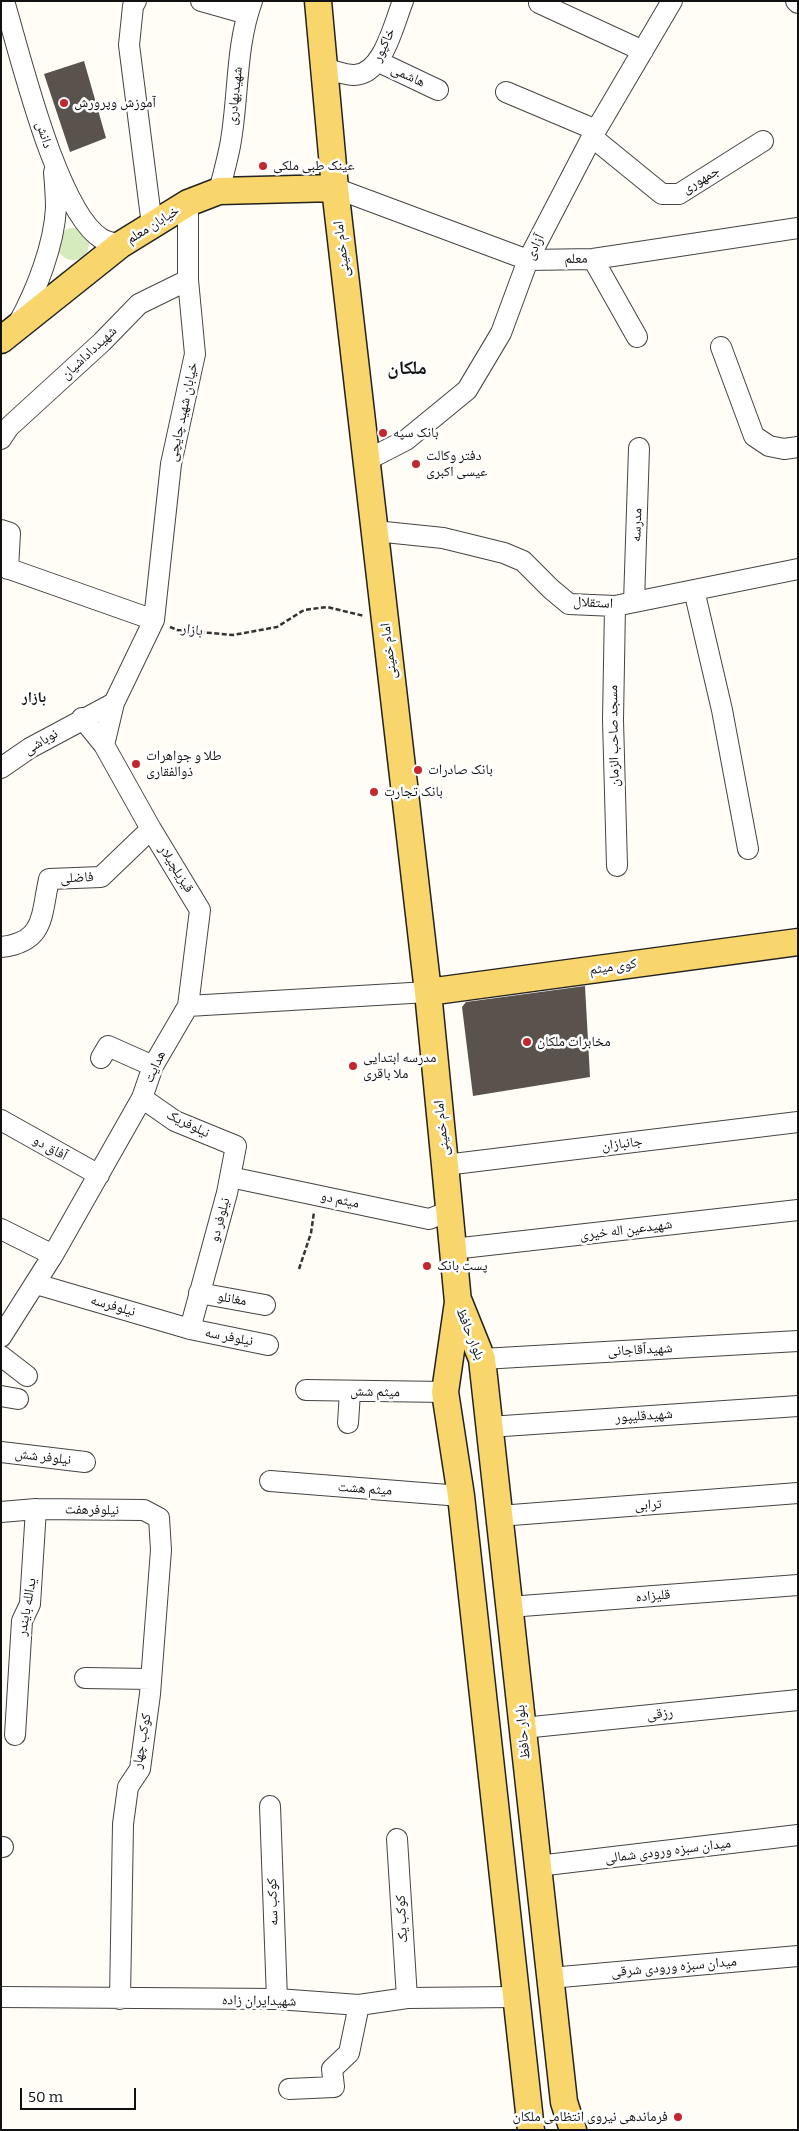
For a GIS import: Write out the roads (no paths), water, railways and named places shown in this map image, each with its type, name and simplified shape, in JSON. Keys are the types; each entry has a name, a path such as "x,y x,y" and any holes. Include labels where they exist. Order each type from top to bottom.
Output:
{"main road":[{"name":"امام خمینی","path":"318,1 335,188 428,992 458,1302"},
{"name":"خیابان معلم","path":"8,334 120,245 188,203 219,191 335,188"},
{"name":"کوی میثم","path":"428,992 798,942"},
{"name":"بلوار حافظ","path":"458,1302 482,1359 564,2102 572,2130"},
{"name":"بلوار حافظ","path":"458,1302 445,1392 461,1496 532,2130"}],"street":[{"name":"دانش","path":"4,1 54,166 87,222 103,240 120,245"},
{"path":"136,1 133,6 129,45 152,225"},
{"path":"201,1 249,7"},
{"name":"خاکپور","path":"323,68 354,75 370,71 378,62 403,1"},
{"name":"آزادی","path":"367,460 406,440 467,390 502,333 528,260 594,133 672,1"},
{"path":"539,3 643,51"},
{"name":"شهیدبهادری","path":"219,191 230,145 237,73 249,7"},
{"name":"هاشمی","path":"378,62 438,90"},
{"name":"جمهوری","path":"506,92 594,133 662,194 671,196 679,194 763,141"},
{"path":"8,334 34,292 43,267 56,208 54,166"},
{"name":"معلم","path":"335,188 528,260 594,258 798,228"},
{"name":"خیابان شهید چایچی","path":"154,620 171,464 195,354 188,280 188,203"},
{"path":"52,229 61,223 74,219 87,222"},
{"path":"594,258 637,337"},
{"name":"شهیدداداشیان","path":"4,428 102,342 139,304 188,280"},
{"path":"721,347 754,436 769,446 784,449 798,447"},
{"name":"مدرسه","path":"625,604 639,448"},
{"path":"1,530 10,533 5,568 154,620 114,703 104,744"},
{"name":"استقلال","path":"375,531 443,538 504,553 523,561 569,604 625,604 798,568"},
{"path":"694,590 722,710 748,849"},
{"name":"مسجد صاحب الزمان","path":"617,866 612,720 625,604"},
{"name":"نوباشی","path":"1,768 30,748 82,718 114,703"},
{"name":"قیزیلچیلار","path":"82,718 104,744 150,829 200,910 188,1006"},
{"name":"فاضلی","path":"1,948 20,945 32,936 39,924 49,879 101,877 150,829"},
{"path":"188,1006 428,992"},
{"name":"هدایت","path":"1,1337 53,1256 99,1175 142,1098 153,1066 188,1006"},
{"path":"101,1058 108,1046 153,1066"},
{"name":"نیلوفریک","path":"142,1098 175,1121 236,1146"},
{"name":"آفاق دو","path":"1,1120 99,1175"},
{"name":"جانبازان","path":"446,1165 798,1122"},
{"name":"نیلوفر دو","path":"190,1329 230,1177 236,1146"},
{"name":"میثم دو","path":"230,1177 429,1219 450,1211"},
{"name":"شهیدعین اله خیری","path":"453,1249 798,1210"},
{"path":"1,1229 53,1256"},
{"name":"نیلوفرسه","path":"36,1284 190,1329"},
{"name":"مغانلو","path":"199,1294 265,1306"},
{"name":"نیلوفر سه","path":"190,1329 268,1345"},
{"name":"شهیدآقاجانی","path":"482,1359 798,1341"},
{"path":"1,1356 26,1376"},
{"name":"میثم شش","path":"306,1390 445,1392"},
{"path":"348,1423 350,1392"},
{"name":"شهیدقلیپور","path":"489,1427 798,1406"},
{"name":"نیلوفر شش","path":"1,1452 85,1462"},
{"name":"میثم هشت","path":"270,1481 461,1496"},
{"name":"ترابی","path":"499,1516 798,1493"},
{"name":"نیلوفرهفت","path":"1,1512 36,1509 144,1510 159,1518 162,1540"},
{"name":"یدالله بایندر","path":"15,1735 22,1621 30,1604 36,1509"},
{"name":"کوکب چهار","path":"120,1999 123,1824 128,1787 140,1769 151,1679 162,1540"},
{"name":"قلیزاده","path":"509,1607 798,1585"},
{"path":"84,1678 151,1679"},
{"name":"رزقی","path":"522,1728 798,1700"},
{"name":"کوکب سه","path":"270,1806 277,2000"},
{"name":"میدان سبزه ورودی شمالی","path":"538,1866 798,1835"},
{"name":"کوکب یک","path":"397,1839 407,1998"},
{"name":"میدان سبزه ورودی شرقی","path":"550,1978 798,1956"},
{"name":"شهیدایران زاده","path":"1,1997 277,2000 359,2005 407,1998 516,1997"},
{"path":"289,2089 334,2087 332,2069 349,2053 359,2005"}],"place":[{"name":"آموزش وپرورش","path":"64,103"},
{"name":"عینک طبی ملکی","path":"263,166"},
{"name":"بانک سپه","path":"383,433"},
{"name":"دفتر وکالت عیسی اکبری","path":"416,464"},
{"name":"طلا و جواهرات ذوالفقاری","path":"136,764"},
{"name":"بانک صادرات","path":"418,770"},
{"name":"بانک تجارت","path":"374,792"},
{"name":"مخابرات ملکان","path":"527,1042"},
{"name":"مدرسه ابتدایی ملا باقری","path":"353,1066"},
{"name":"پست بانک","path":"427,1266"},
{"name":"فرماندهی نیروی انتظامی ملکان","path":"678,2117"}],"district":[{"name":"ملکان","path":"407,369"},
{"name":"بازار","path":"34,698"}]}
